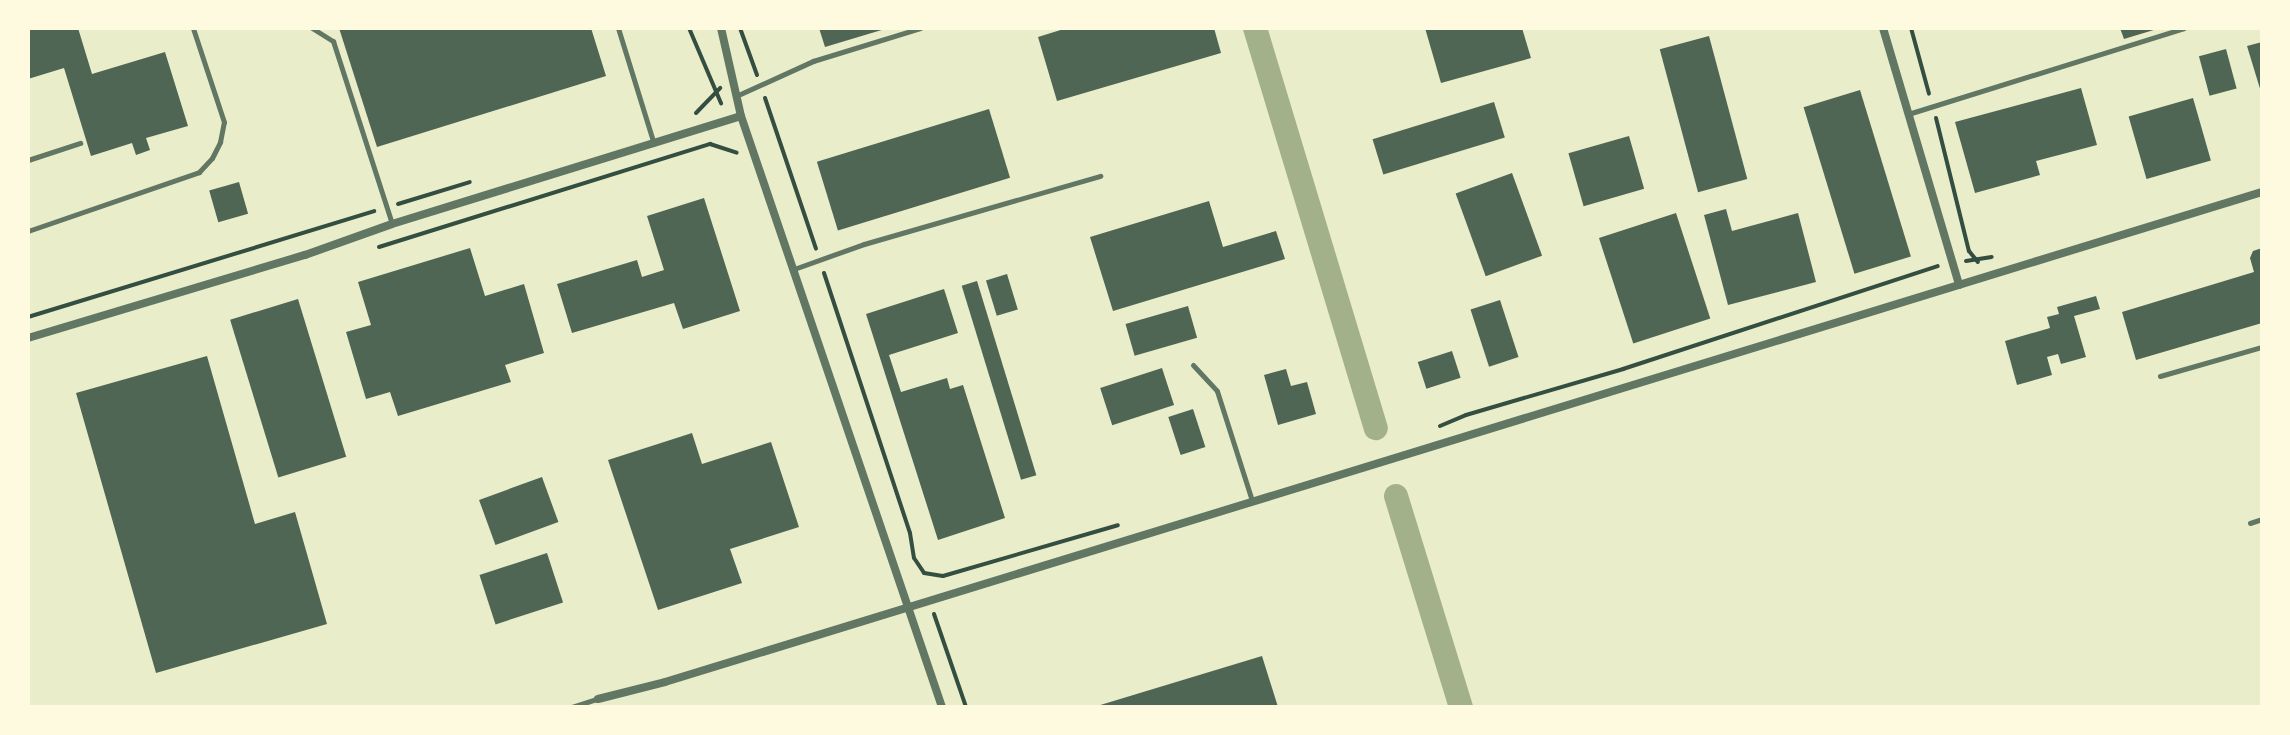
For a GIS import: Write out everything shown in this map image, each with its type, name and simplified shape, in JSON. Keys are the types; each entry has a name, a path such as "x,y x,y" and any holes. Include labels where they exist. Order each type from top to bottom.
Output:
{"street":[{"path":"721,28 741,116 942,707"},
{"path":"1883,28 1959,285"},
{"path":"28,338 305,255 392,224 741,116"},
{"path":"598,699 665,682 908,608 2262,192"}],"lane":[{"path":"28,231 199,172 212,158 220,142 224,122 193,28"},
{"path":"312,28 333,41 392,224"},
{"path":"618,28 654,144"},
{"path":"735,97 813,61 920,28"},
{"path":"1908,114 2184,28"},
{"path":"28,160 80,143"},
{"path":"793,270 1100,176"},
{"path":"2160,376 2262,347"},
{"path":"1193,365 1217,391 1252,502"},
{"path":"2250,523 2262,519"},
{"path":"572,707 598,699"}],"path":[{"path":"689,28 715,90"},
{"path":"740,28 820,260 910,533 914,558 924,573 966,707"},
{"path":"1911,28 1969,251 1986,277"},
{"path":"370,249 710,144 740,155"},
{"path":"1427,432 1466,415 1623,369 1950,261 1977,261 2005,254"},
{"path":"924,573 943,576 1128,522"}],"building":[{"path":"28,28 78,28 92,74 165,52 188,126 146,138 150,150 136,155 132,143 91,156 64,68 28,79"},
{"path":"339,28 591,28 606,76 377,147"},
{"path":"819,28 885,28 885,29 825,47"},
{"path":"1067,28 1214,28 1221,53 1057,101 1038,37"},
{"path":"1425,28 1522,28 1531,58 1441,83"},
{"path":"2120,28 2157,28 2157,29 2124,39"},
{"path":"1709,36 1747,179 1698,192 1660,49"},
{"path":"2262,42 2262,92 2261,92 2247,46"},
{"path":"2226,49 2237,89 2210,96 2199,56"},
{"path":"2081,88 2097,145 2036,161 2040,175 1975,193 1955,122"},
{"path":"1860,90 1911,256 1854,274 1804,107"},
{"path":"2193,98 2211,160 2147,179 2129,116"},
{"path":"1494,102 1505,137 1383,175 1373,139"},
{"path":"989,109 1010,178 838,230 817,162"},
{"path":"1629,136 1644,189 1584,206 1568,153"},
{"path":"1512,173 1542,256 1486,276 1456,194"},
{"path":"239,182 248,214 218,222 209,191"},
{"path":"704,198 740,311 683,329 674,303 572,333 557,284 637,260 642,277 664,270 647,216"},
{"path":"1209,201 1223,247 1276,231 1285,259 1113,311 1090,237"},
{"path":"1726,209 1732,231 1798,213 1816,282 1728,305 1704,215"},
{"path":"1676,213 1710,319 1633,344 1599,238"},
{"path":"470,248 485,296 524,284 544,353 505,365 511,382 398,416 390,392 366,399 346,332 371,325 358,282"},
{"path":"2262,248 2262,323 2136,360 2122,312 2254,272 2250,258 2253,251"},
{"path":"1007,274 1018,309 997,316 986,280"},
{"path":"977,281 1036,475 1021,480 962,286"},
{"path":"944,289 958,333 889,355 901,392 947,378 950,389 963,385 1005,518 938,540 866,314"},
{"path":"2096,296 2100,309 2074,316 2086,357 2061,364 2058,354 2047,357 2052,375 2017,385 2005,341 2050,328 2047,317 2059,314 2057,307"},
{"path":"298,299 346,457 278,478 230,320"},
{"path":"1500,300 1519,357 1489,367 1471,310"},
{"path":"1188,306 1197,338 1135,356 1126,324"},
{"path":"1452,351 1461,378 1426,389 1418,362"},
{"path":"207,356 255,524 295,512 327,624 156,673 76,393"},
{"path":"1162,368 1174,405 1112,425 1100,388"},
{"path":"1286,369 1291,386 1307,382 1316,414 1278,425 1264,375"},
{"path":"1193,409 1205,447 1181,455 1168,417"},
{"path":"692,433 702,464 771,442 799,527 730,549 742,583 658,610 608,460"},
{"path":"542,477 558,522 495,545 479,500"},
{"path":"547,553 563,602 496,624 479,575"},
{"path":"1262,656 1278,707 1097,707 1097,706"}],"waterway":[{"path":"1255,28 1376,428"},
{"path":"1396,496 1461,707"}]}
